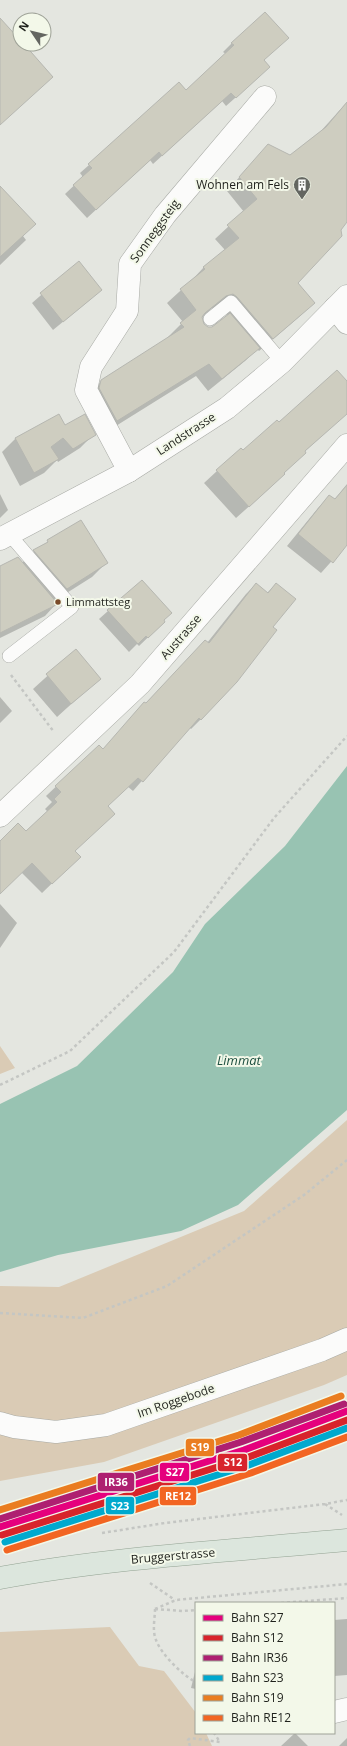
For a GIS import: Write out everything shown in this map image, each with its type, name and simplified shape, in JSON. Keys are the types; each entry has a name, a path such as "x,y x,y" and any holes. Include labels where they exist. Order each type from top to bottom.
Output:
{"main road":[{"name":"Bruggerstrasse","path":"0,1578 42,1571 118,1562 347,1540"}],"street":[{"name":"Sonneggsteig","path":"129,471 86,390 91,367 127,311 130,264 165,215 265,97"},
{"name":"Landstrasse","path":"5,536 129,471 227,408 343,309"},
{"name":"Austrasse","path":"0,816 140,684 347,445"},
{"name":"Im Roggebode","path":"0,1423 56,1432 106,1425 322,1350 347,1339"},
{"path":"335,1712 347,1710"}],"lane":[{"path":"210,319 231,302 282,362"},
{"path":"5,536 72,607 9,656"}],"path":[{"path":"9,672 68,751"},
{"path":"0,1085 70,1051 174,952 274,818 347,736"},
{"path":"0,1313 83,1318 167,1286 304,1195 347,1160"},
{"path":"102,1533 165,1523 325,1504 347,1500"},
{"path":"325,1504 339,1512 347,1519"},
{"path":"155,1609 176,1600 347,1584"},
{"path":"294,1602 347,1598"},
{"path":"155,1609 183,1611 195,1610"},
{"path":"155,1609 156,1641 170,1660 186,1677 195,1682"},
{"path":"215,1734 221,1746"},
{"path":"190,1746 188,1740 190,1738 220,1742"}],"shaded area":[{"path":"0,1046 15,1068 0,1074"},
{"path":"347,1120 347,1375 324,1385 104,1462 0,1481 0,1286 59,1287 244,1211"},
{"path":"110,1627 139,1666 164,1671 195,1712 195,1734 206,1734 212,1746 0,1746 0,1632"}],"water":[{"name":"Limmat","path":"347,766 347,1110 238,1205 181,1231 58,1255 0,1272 0,1104 77,1066 173,972 205,924 285,846"}],"building":[{"path":"265,12 289,38 264,60 270,67 236,98 231,93 162,156 159,152 96,210 73,185 92,168 88,164 179,82 186,90 234,45 231,43"},
{"path":"0,18 12,31 12,52 31,52 53,77 0,125"},
{"path":"347,102 347,222 341,230 342,236 298,283 315,303 273,339 237,297 233,294 226,296 205,313 202,317 204,324 208,327 212,327 230,313 260,348 222,379 209,364 117,421 99,388 101,380 184,327 180,323 196,310 180,289 205,269 203,267 239,238 227,225 257,199 239,177 268,144 290,155 326,127"},
{"path":"0,186 36,224 0,257"},
{"path":"79,261 102,290 63,322 40,293"},
{"path":"337,370 347,381 347,414 305,451 306,453 284,473 285,474 249,507 216,470 241,448 243,450 277,420 279,422"},
{"path":"59,414 65,425 85,414 96,435 73,449 63,438 51,447 59,459 34,473 15,438"},
{"path":"347,485 347,545 333,563 298,534 329,495 335,499"},
{"path":"81,520 108,563 67,589 33,550"},
{"path":"18,557 58,604 0,633 0,566"},
{"path":"142,580 172,613 148,638 146,636 138,644 107,610"},
{"path":"256,583 268,593 276,583 296,599 273,627 277,630 237,682 201,720 199,718 143,782 138,778 108,806 115,814 75,851 81,857 52,884 32,863 0,894 0,841 18,823 26,831 57,802 54,799 61,792 55,786 99,745 103,749 144,702 146,703 205,640 209,643"},
{"path":"76,649 101,679 71,704 46,674"}],"rail line":[{"name":"S19","path":"0,1510 239,1435 341,1396"},
{"name":"IR36","path":"0,1519 241,1442 344,1404"},
{"name":"S27","path":"0,1527 244,1450 347,1411"},
{"name":"S12","path":"2,1535 246,1458 347,1420"},
{"name":"S23","path":"5,1542 249,1465 347,1428"},
{"name":"RE12","path":"7,1550 251,1473 347,1437"}],"place":[{"name":"Wohnen am Fels","path":"302,200"},
{"name":"Limmattsteg","path":"58,602"}]}
